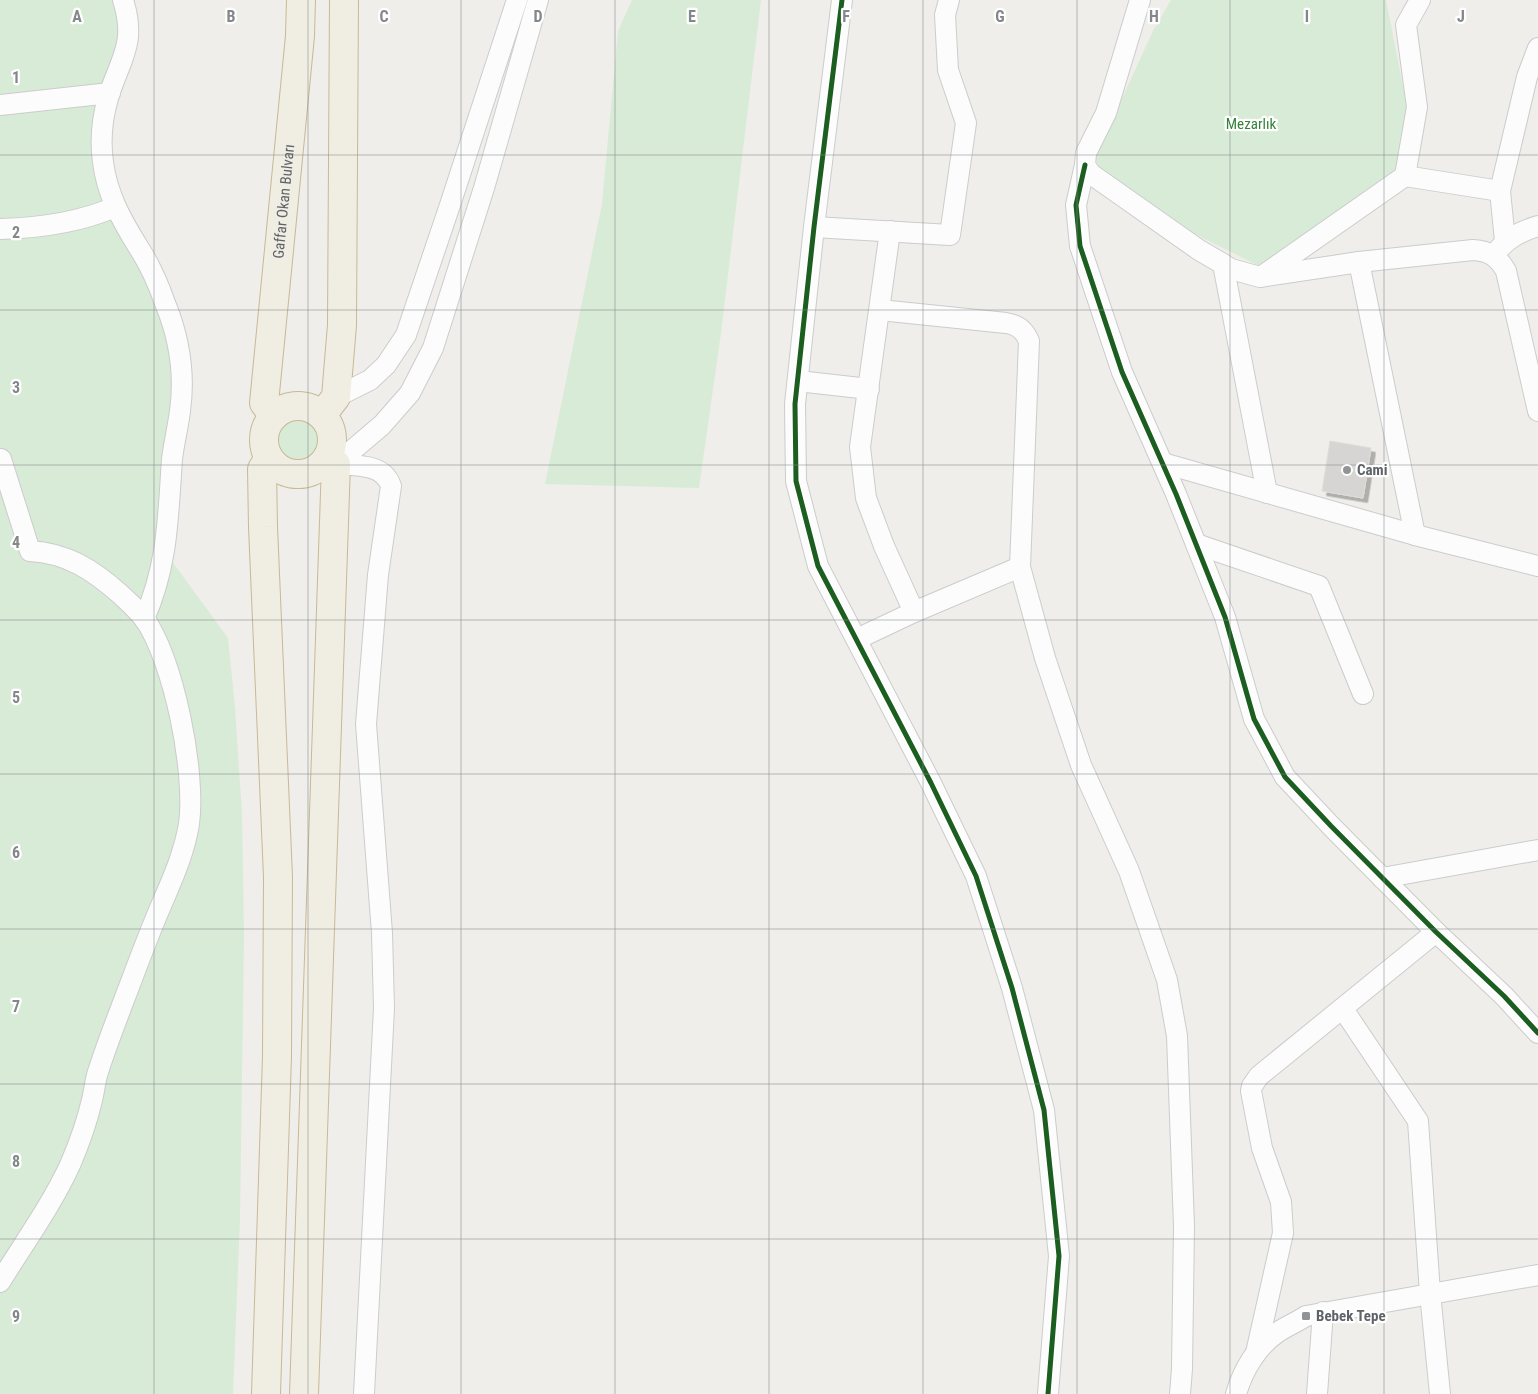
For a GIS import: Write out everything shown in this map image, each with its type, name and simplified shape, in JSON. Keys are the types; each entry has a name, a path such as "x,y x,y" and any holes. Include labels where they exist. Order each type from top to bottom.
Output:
{"highway":[{"name":"Gaffar Okan Bulvarı","path":"266,1394 277,1056 278,877 263,537 266,463 265,432 268,424 299,46 301,0"},
{"path":"304,1394 332,439 327,422 342,325 344,0"},
{"path":"269,410 297,406 329,406"},
{"path":"266,463 282,470 299,474 331,462"}],"street":[{"path":"123,0 128,22 127,45 104,116 102,147 106,178 115,207 148,264 166,306 177,344 181,377 180,410 174,441 165,552 158,583 144,618"},
{"path":"329,406 370,380 386,365 406,335 454,196 517,0"},
{"path":"331,462 382,425 410,393 433,348 484,188 538,0"},
{"path":"842,0 814,227 795,404 796,481 818,566 931,783 976,876 1012,988 1044,1110 1059,1256 1048,1394"},
{"path":"814,227 950,235 966,123 948,70 945,15 948,0"},
{"path":"1405,176 1418,107 1406,25 1420,0"},
{"path":"1141,1 1106,113 1086,154 1076,205 1080,246 1122,372 1163,463 1225,617 1254,719 1286,777 1382,878 1504,996 1538,1033"},
{"path":"1538,48 1527,77 1500,191 1499,248 1538,411"},
{"path":"0,105 110,93"},
{"path":"1085,164 1091,174 1199,250 1231,269 1260,277 1359,262 1473,250 1484,251 1499,248 1520,232 1538,226"},
{"path":"1260,277 1405,176 1500,191"},
{"path":"0,229 60,224 86,218 115,207"},
{"path":"890,231 860,447 866,498 884,546 914,612"},
{"path":"1359,262 1415,535"},
{"path":"1223,264 1267,493"},
{"path":"880,310 1006,322 1014,324 1026,334 1029,341 1020,567 1045,658 1081,765 1129,871 1167,980 1176,1036 1184,1226 1180,1394"},
{"path":"798,381 869,389"},
{"path":"0,1282 56,1192 77,1148 97,1077 144,948 181,859 189,821 190,789 181,722 175,694 164,661 144,618 107,582 83,565 56,554 30,551 1,459"},
{"path":"331,462 379,470 388,480 391,493 378,574 366,724 382,933 384,1008 364,1394"},
{"path":"1163,463 1415,535 1538,566"},
{"path":"1196,544 1319,586 1363,694"},
{"path":"857,639 914,612 1020,567"},
{"path":"1382,878 1538,850"},
{"path":"1256,1353 1283,1233 1281,1202 1262,1148 1251,1092 1252,1086 1259,1076 1436,932"},
{"path":"1343,1009 1418,1121 1430,1293 1440,1394"},
{"path":"1236,1394 1241,1377 1256,1353 1277,1333 1306,1316 1538,1275"},
{"path":"1317,1394 1323,1312"}],"green space":[{"path":"0,0 127,0 135,53 132,66 117,97 109,130 112,179 175,313 171,560 228,638 235,707 242,814 244,935 240,1219 233,1394 0,1394"},
{"path":"632,0 761,0 721,333 699,488 545,484 602,204 618,31"},
{"name":"Mezarlık","path":"1171,0 1386,0 1408,112 1395,177 1259,266 1193,233 1100,168 1095,157 1153,31"},
{"path":"298,419 313,425 319,440 313,455 298,461 283,455 277,440 283,425"}],"building":[{"name":"Cami","path":"1330,441 1371,448 1363,498 1322,491"}],"cycle path":[{"path":"842,0 814,227 795,404 796,481 818,566 931,783 976,876 1012,988 1044,1110 1059,1256 1048,1394"},
{"path":"1085,165 1076,205 1080,246 1122,372 1176,494 1225,617 1254,719 1285,777 1436,932 1504,996 1538,1033"}],"place":[{"name":"Cami","path":"1347,470"},
{"name":"Bebek Tepe","path":"1306,1316"}]}
